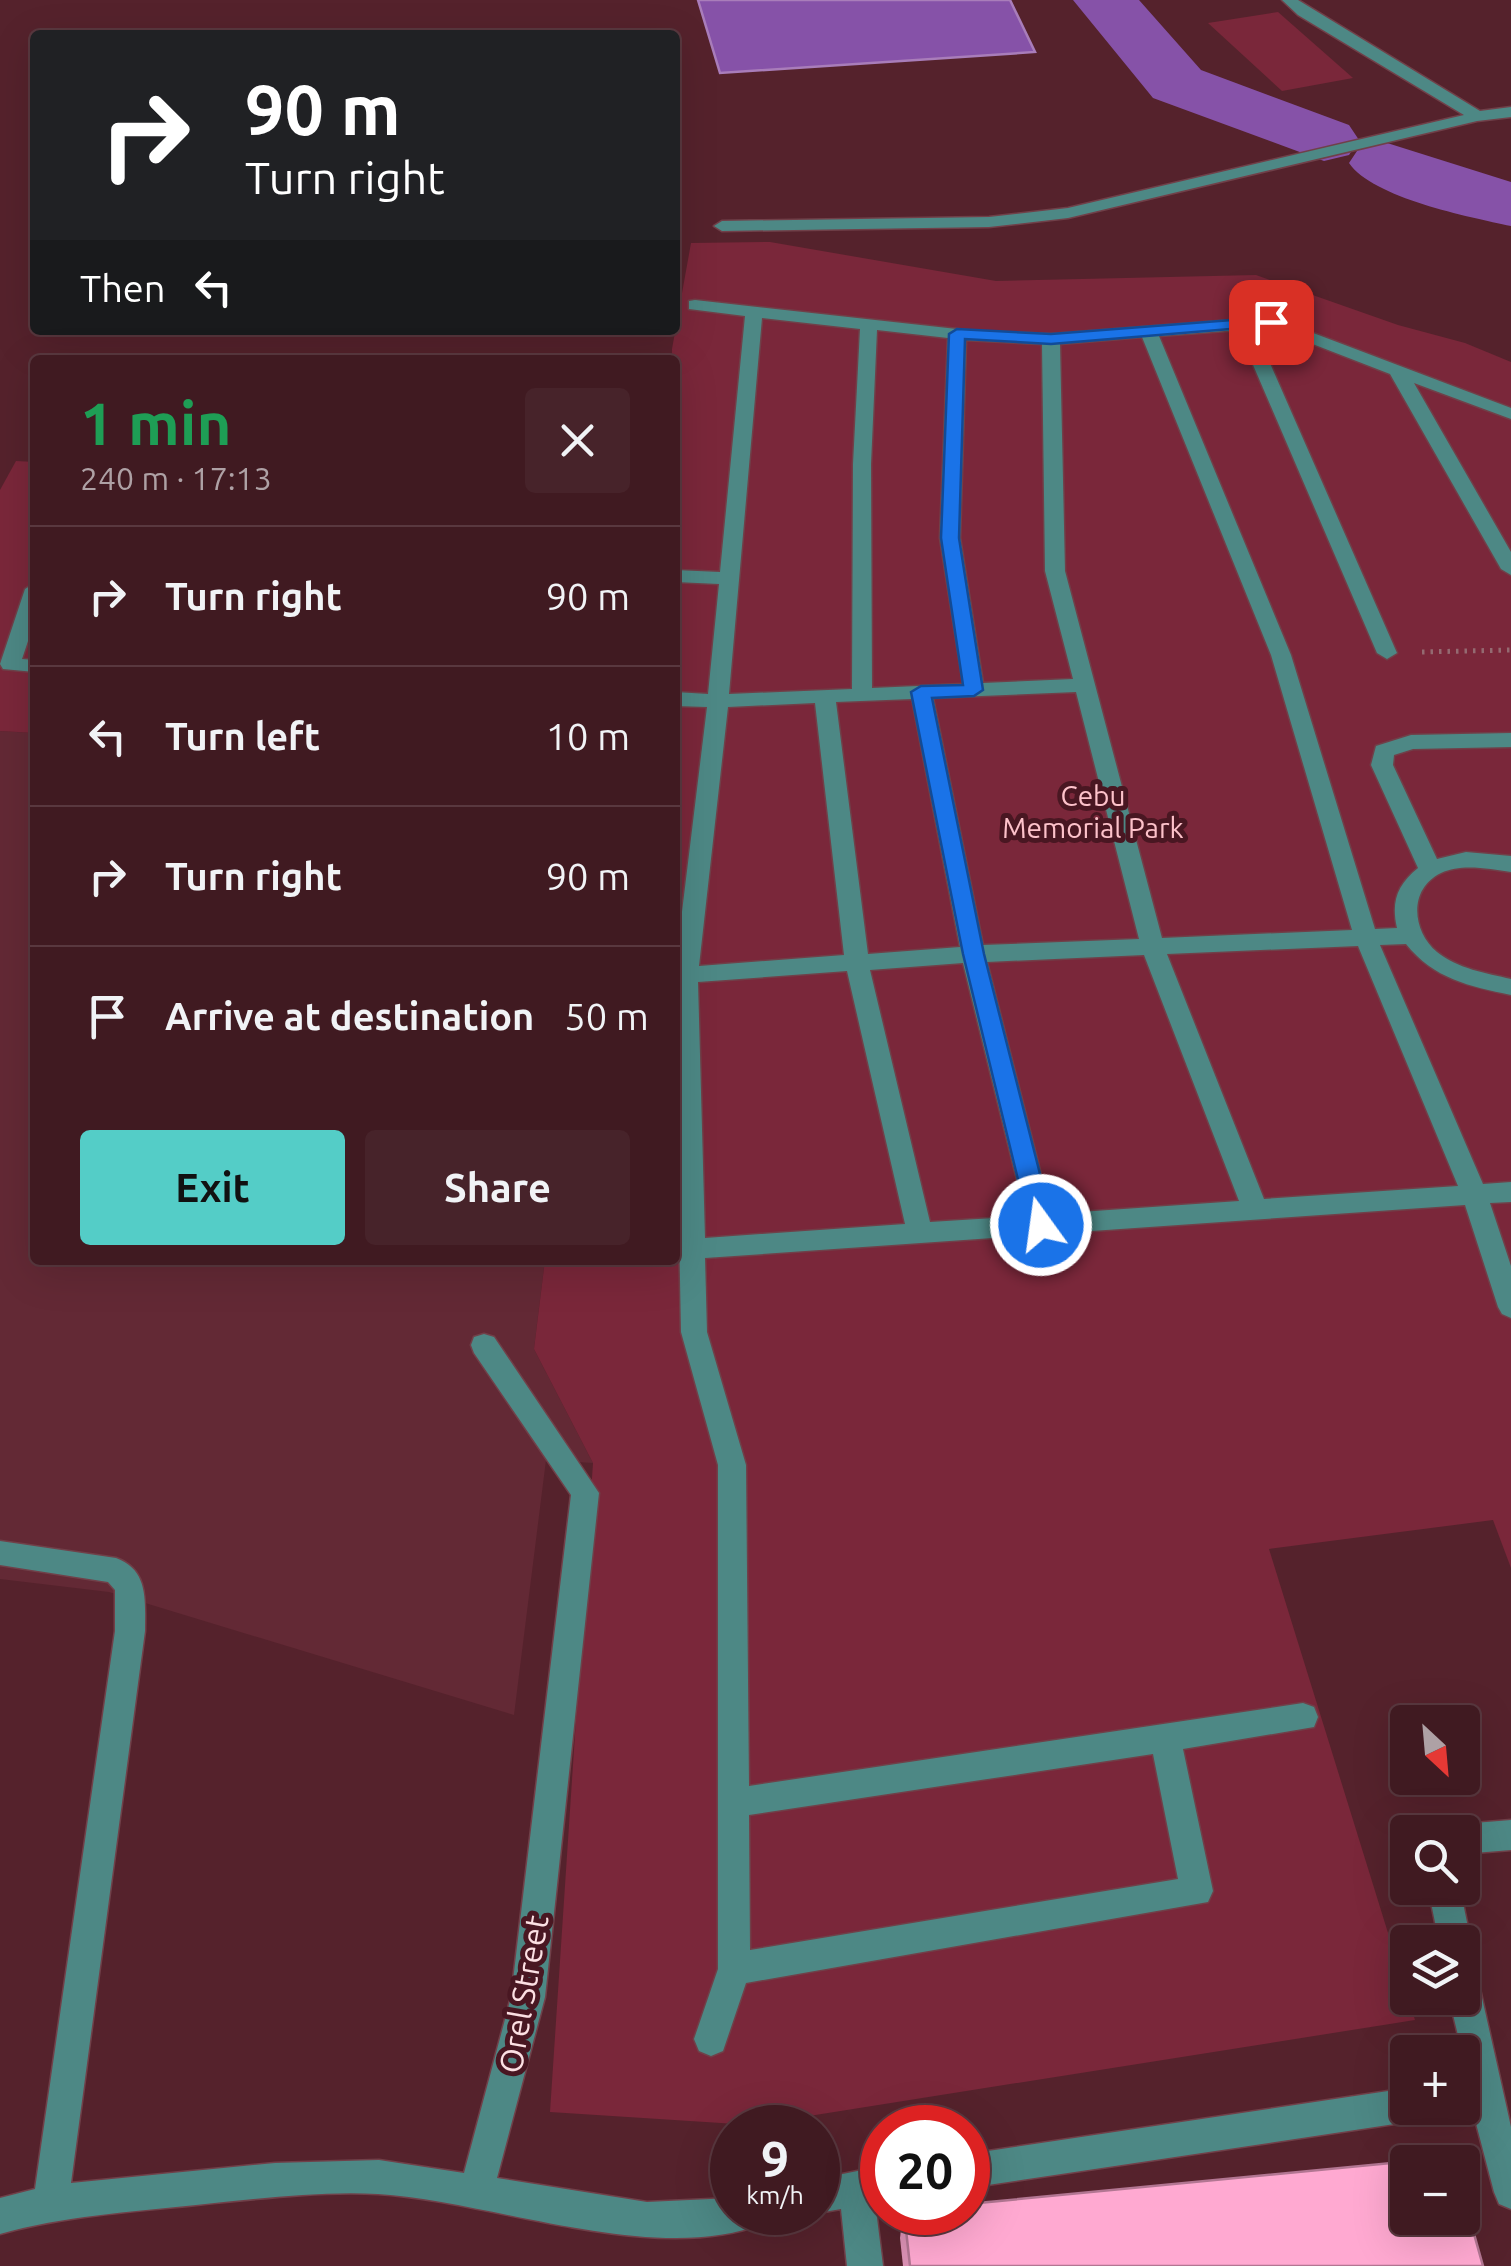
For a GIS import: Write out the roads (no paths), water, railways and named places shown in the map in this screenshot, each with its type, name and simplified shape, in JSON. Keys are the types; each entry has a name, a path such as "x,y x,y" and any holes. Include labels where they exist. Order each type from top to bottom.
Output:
{"street":[{"path":"1288,0 1477,116"},
{"path":"722,226 989,222 1068,213 1477,116 1511,112"},
{"path":"695,305 957,334 1051,339 1271,322 1511,414"},
{"path":"711,2039 734,1968 732,1464 694,1332 686,975 718,701 754,311"},
{"path":"1242,322 1387,653"},
{"path":"862,695 862,464 869,324"},
{"path":"1148,330 1281,655 1365,936 1474,1196 1511,1306"},
{"path":"957,334 950,538 974,690"},
{"path":"1051,339 1055,571 1152,946 1254,1210"},
{"path":"1396,368 1511,569"},
{"path":"680,576 728,578"},
{"path":"30,604 10,665 30,666"},
{"path":"680,699 718,701 1084,685"},
{"path":"921,692 973,954 1041,1225"},
{"path":"825,697 857,962 920,1233"},
{"path":"1430,869 1382,765 1384,751 1411,742 1511,740"},
{"path":"1511,864 1479,859 1430,869 1412,882 1403,897 1401,915 1408,936 1420,951 1462,977 1511,986"},
{"path":"686,975 973,954 1408,936"},
{"path":"690,1248 1511,1192"},
{"name":"Orel Street","path":"476,2192 528,1997 586,1494 484,1344"},
{"path":"0,1553 116,1570 130,1586 130,1630 51,2202"},
{"path":"735,1803 1303,1717"},
{"path":"734,1968 1198,1891 1164,1738"},
{"path":"1480,1838 1511,1836"},
{"path":"990,2167 1390,2108"},
{"path":"1480,2111 1511,2192"},
{"path":"0,2216 51,2202 292,2179 379,2177 658,2222 710,2220"},
{"path":"865,2266 867,2235"}],"waterway":[{"path":"1105,0 1177,84 1324,140"},
{"path":"1384,163 1477,197 1511,204"}],"park label":[{"name":"Cebu Memorial Park","path":"1093,811"}]}
